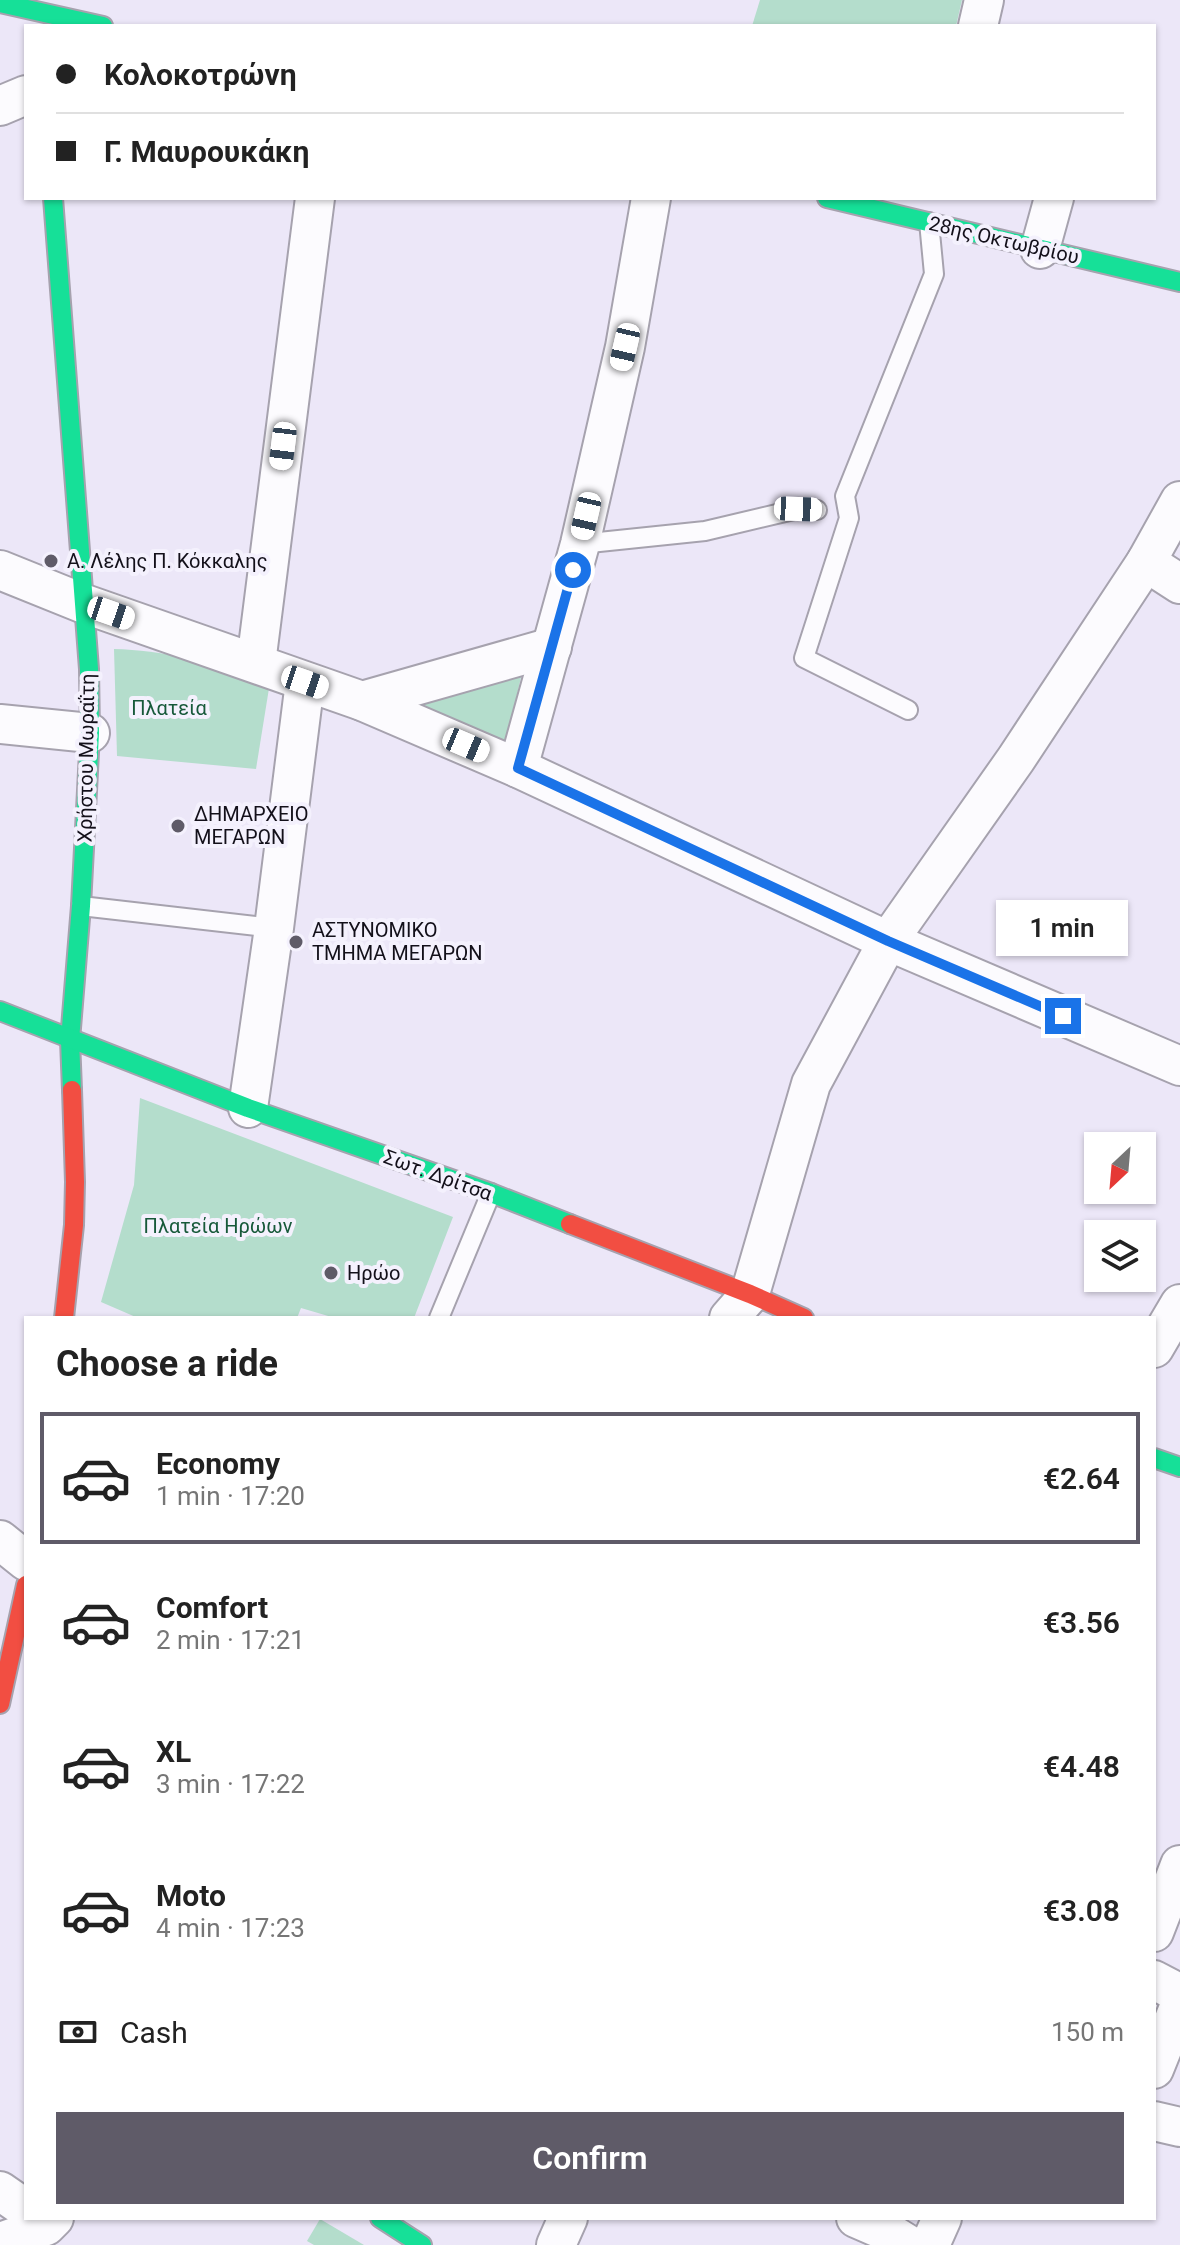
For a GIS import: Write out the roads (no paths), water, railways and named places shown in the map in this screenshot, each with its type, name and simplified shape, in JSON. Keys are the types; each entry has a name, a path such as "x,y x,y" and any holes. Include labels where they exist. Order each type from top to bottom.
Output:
{"street":[{"path":"978,24 984,0"},
{"path":"0,3 94,24"},
{"path":"0,106 24,96"},
{"name":"Χρήστου Μωραΐτη","path":"53,200 89,669 90,733 70,1040 75,1182 74,1225 64,1316"},
{"path":"256,663 315,200"},
{"path":"518,768 580,544 625,347 651,200"},
{"name":"28ης Οκτωβρίου","path":"844,200 932,210 1040,249 1180,282"},
{"path":"1040,249 1053,200"},
{"path":"739,1306 811,1084 888,941 1016,759 1146,562 1180,501"},
{"path":"1146,562 1180,584"},
{"path":"0,570 82,603 362,701 518,768 888,941 1180,1066"},
{"path":"362,701 552,647"},
{"path":"248,1108 305,682"},
{"path":"0,724 90,733"},
{"name":"Σωτ. Δρίτσα","path":"0,1011 248,1108 491,1193 739,1306 793,1316"},
{"path":"1156,1345 1180,1304"},
{"path":"1156,1459 1180,1467"},
{"path":"0,1540 24,1559"},
{"path":"0,1704 24,1594"},
{"path":"1156,1925 1173,1866"},
{"path":"1156,1981 1180,1995"},
{"path":"1156,2064 1180,2005"},
{"path":"1156,2121 1180,2127"},
{"path":"0,2191 24,2209"},
{"path":"383,2220 422,2245"},
{"path":"556,2245 567,2220"},
{"path":"861,2220 909,2245"},
{"path":"930,2245 941,2220"},
{"path":"0,2242 43,2223"}],"lane":[{"path":"908,710 804,658 849,518 845,496 934,274 932,210"},
{"path":"580,544 705,531 798,509 817,510"},
{"path":"81,906 274,928"},
{"path":"440,1316 491,1193"}],"place":[{"name":"Α. Λέλης Π. Κόκκαλης","path":"51,561"},
{"name":"ΔΗΜΑΡΧΕΙΟ ΜΕΓΑΡΩΝ","path":"178,826"},
{"name":"ΑΣΤΥΝΟΜΙΚΟ ΤΜΗΜΑ ΜΕΓΑΡΩΝ","path":"296,942"},
{"name":"Ηρώο","path":"331,1273"}],"park label":[{"name":"Πλατεία","path":"169,708"},
{"name":"Πλατεία Ηρώων","path":"218,1226"}]}
